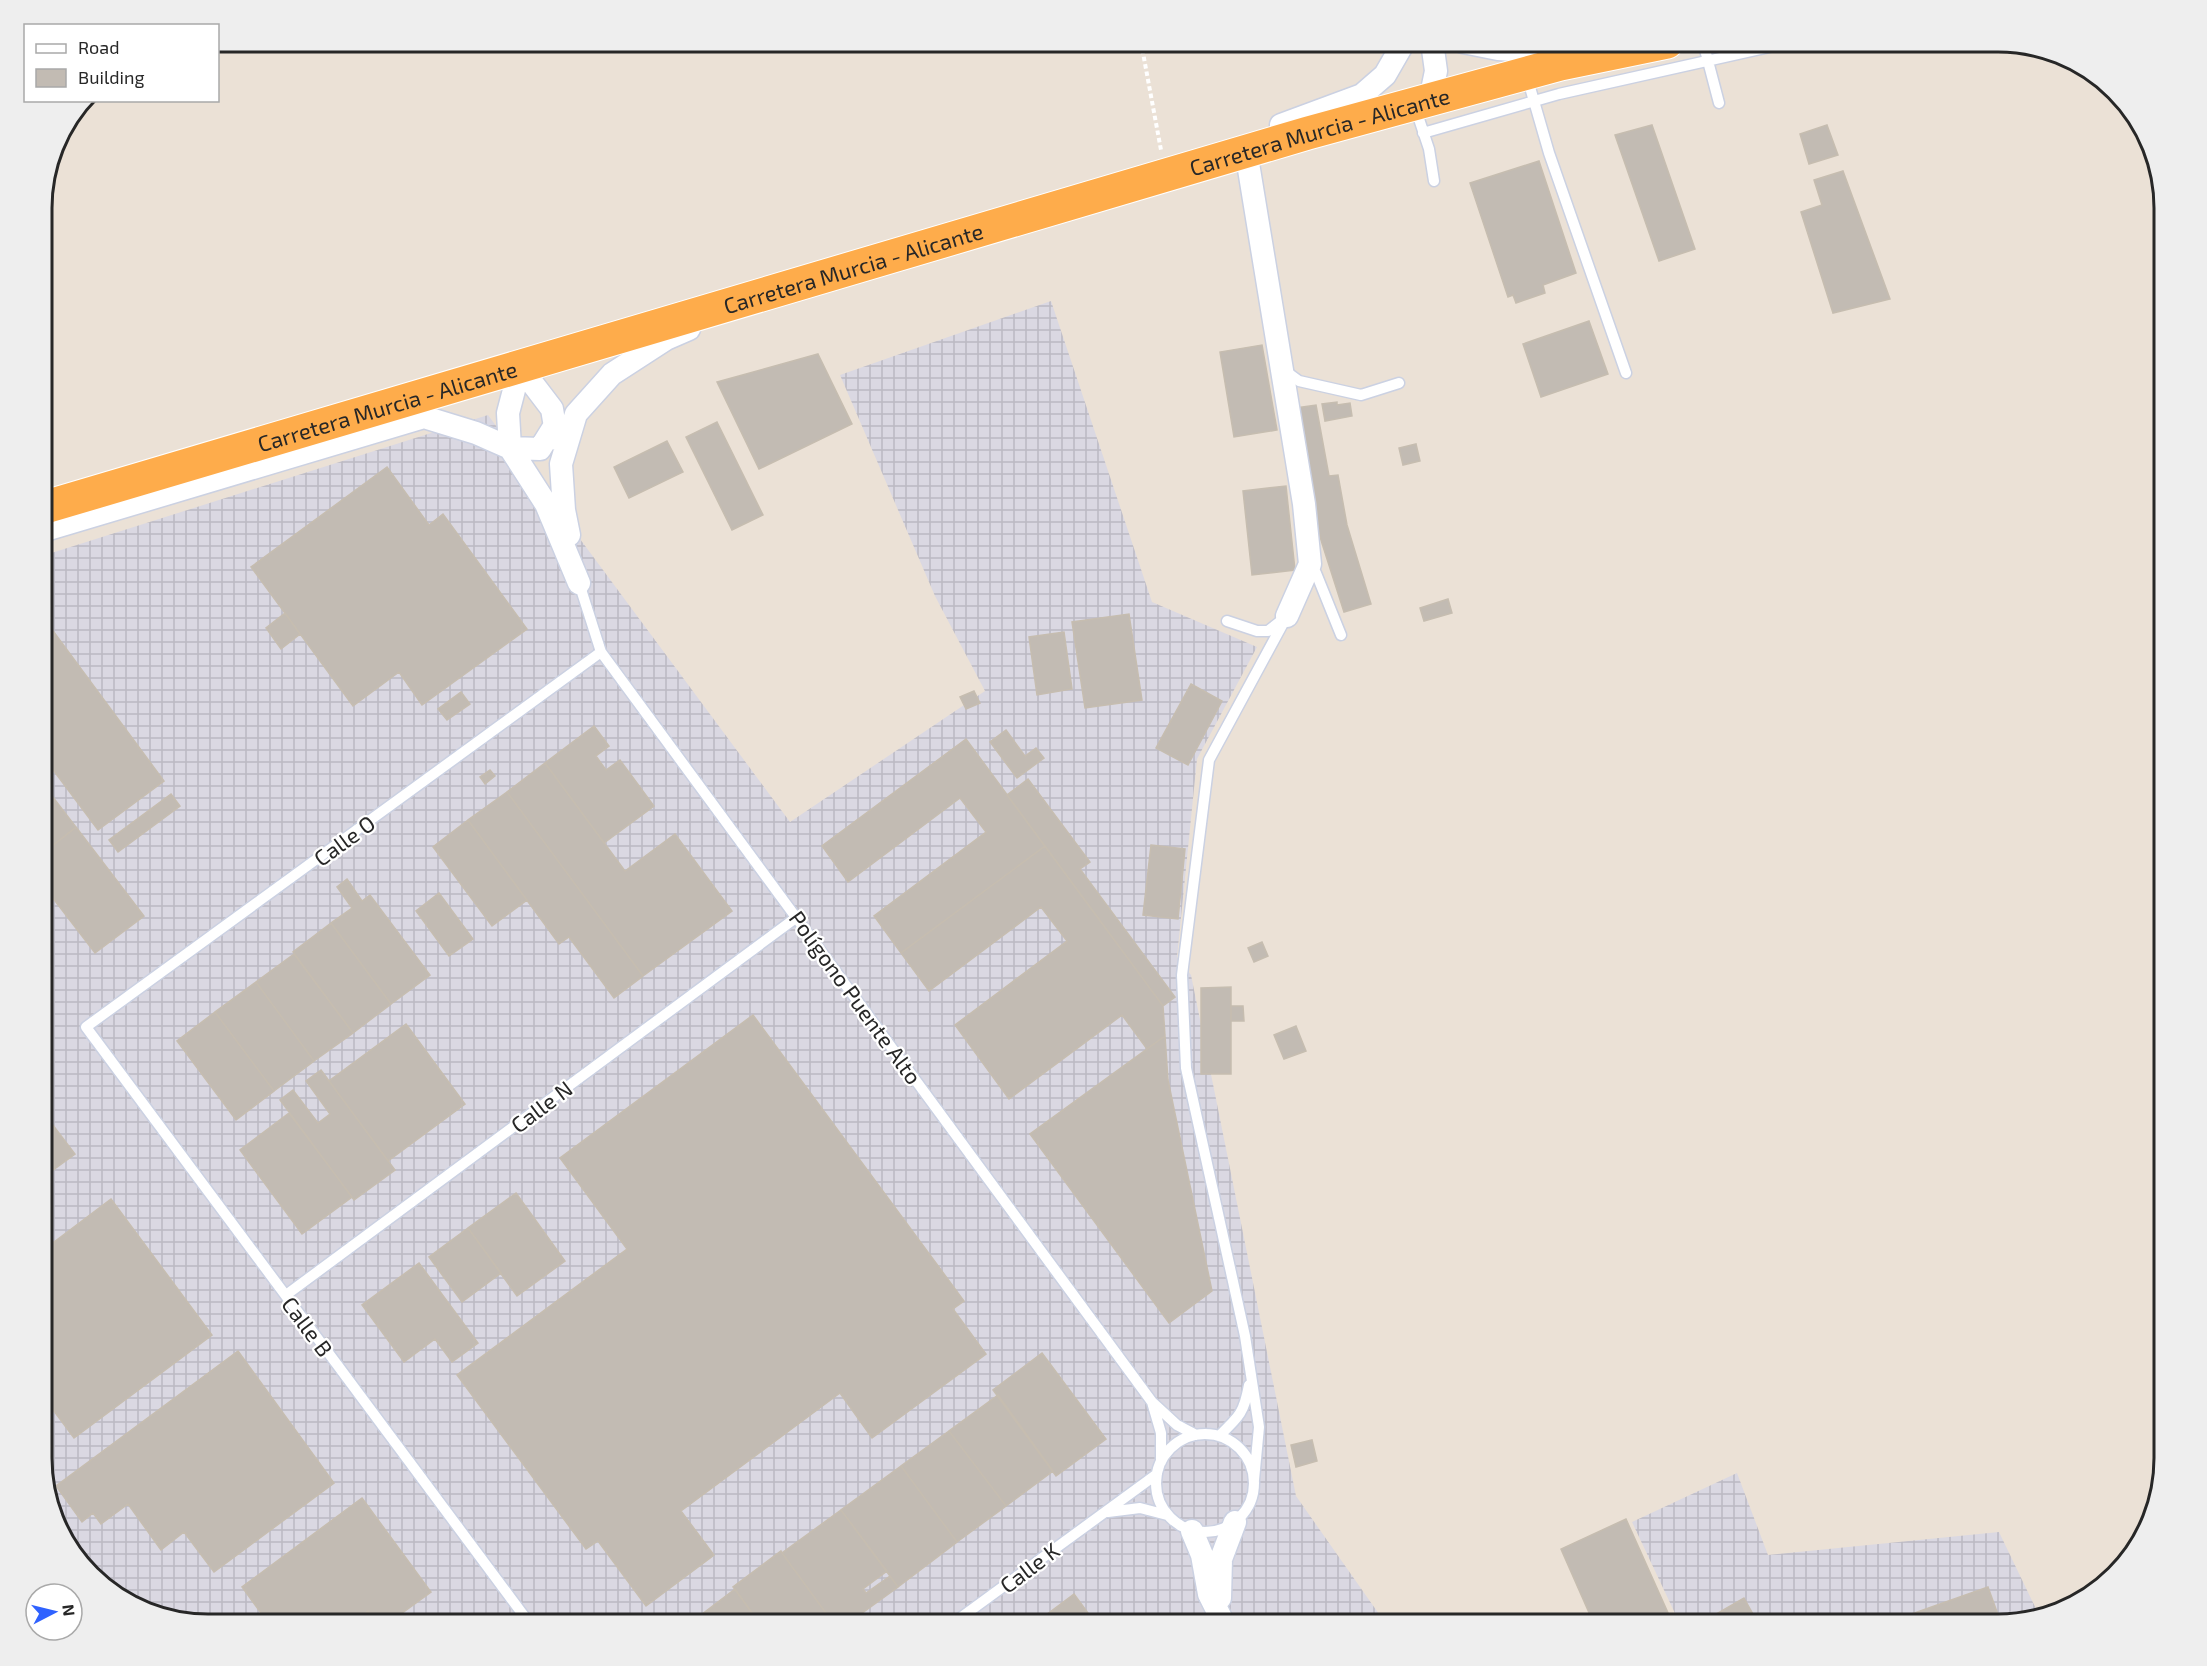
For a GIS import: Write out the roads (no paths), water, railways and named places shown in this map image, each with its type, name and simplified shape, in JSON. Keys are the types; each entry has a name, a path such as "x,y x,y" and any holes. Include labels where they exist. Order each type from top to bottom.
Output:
{"highway":[{"name":"Carretera Murcia - Alicante","path":"53,505 1246,151 1530,87 1560,64 1618,52"}],"street":[{"path":"1168,174 1206,147 1301,119 1362,95 1385,75 1398,52"},
{"path":"1423,112 1436,71 1433,52"},
{"path":"1246,151 1304,504 1310,564 1287,616"},
{"path":"561,464 576,414 612,374 666,339 776,291"},
{"path":"520,367 552,409 561,464 564,510 579,583"},
{"path":"520,367 508,413 510,448 546,504 579,583"},
{"path":"53,528 424,417 476,433 510,448 540,449 555,425"},
{"path":"1221,1614 1219,1584 1221,1559 1235,1522"},
{"path":"1192,1531 1202,1555 1209,1594 1219,1614"}],"lane":[{"path":"1705,52 1719,103"},
{"path":"1626,373 1549,153 1530,87 1707,61 1747,52"},
{"path":"1423,112 1434,181"},
{"path":"1281,368 1299,381 1361,395 1399,383"},
{"path":"1310,564 1316,573 1341,635"},
{"name":"Polígono Puente Alto","path":"579,583 601,652 1152,1402 1177,1425 1196,1435 1219,1436"},
{"path":"1227,621 1257,631 1268,631 1287,616"},
{"path":"1107,1512 1140,1508 1167,1515 1192,1531 1208,1533 1222,1530 1235,1522 1246,1510 1252,1496 1259,1428 1245,1336 1186,1068 1182,975 1209,760 1287,616"},
{"name":"Calle O","path":"86,1027 601,652"},
{"name":"Calle N","path":"286,1295 797,916"},
{"name":"Calle B","path":"86,1027 523,1614"},
{"path":"1251,1379 1245,1407 1238,1418 1219,1436 1232,1443 1243,1453 1251,1466 1254,1480"},
{"name":"Polígono Puente Alto","path":"1152,1402 1161,1433 1161,1462"},
{"name":"Polígono Puente Alto","path":"1167,1515 1156,1489 1161,1462 1170,1449 1196,1435"},
{"name":"Calle K","path":"965,1614 1157,1474"}]}
